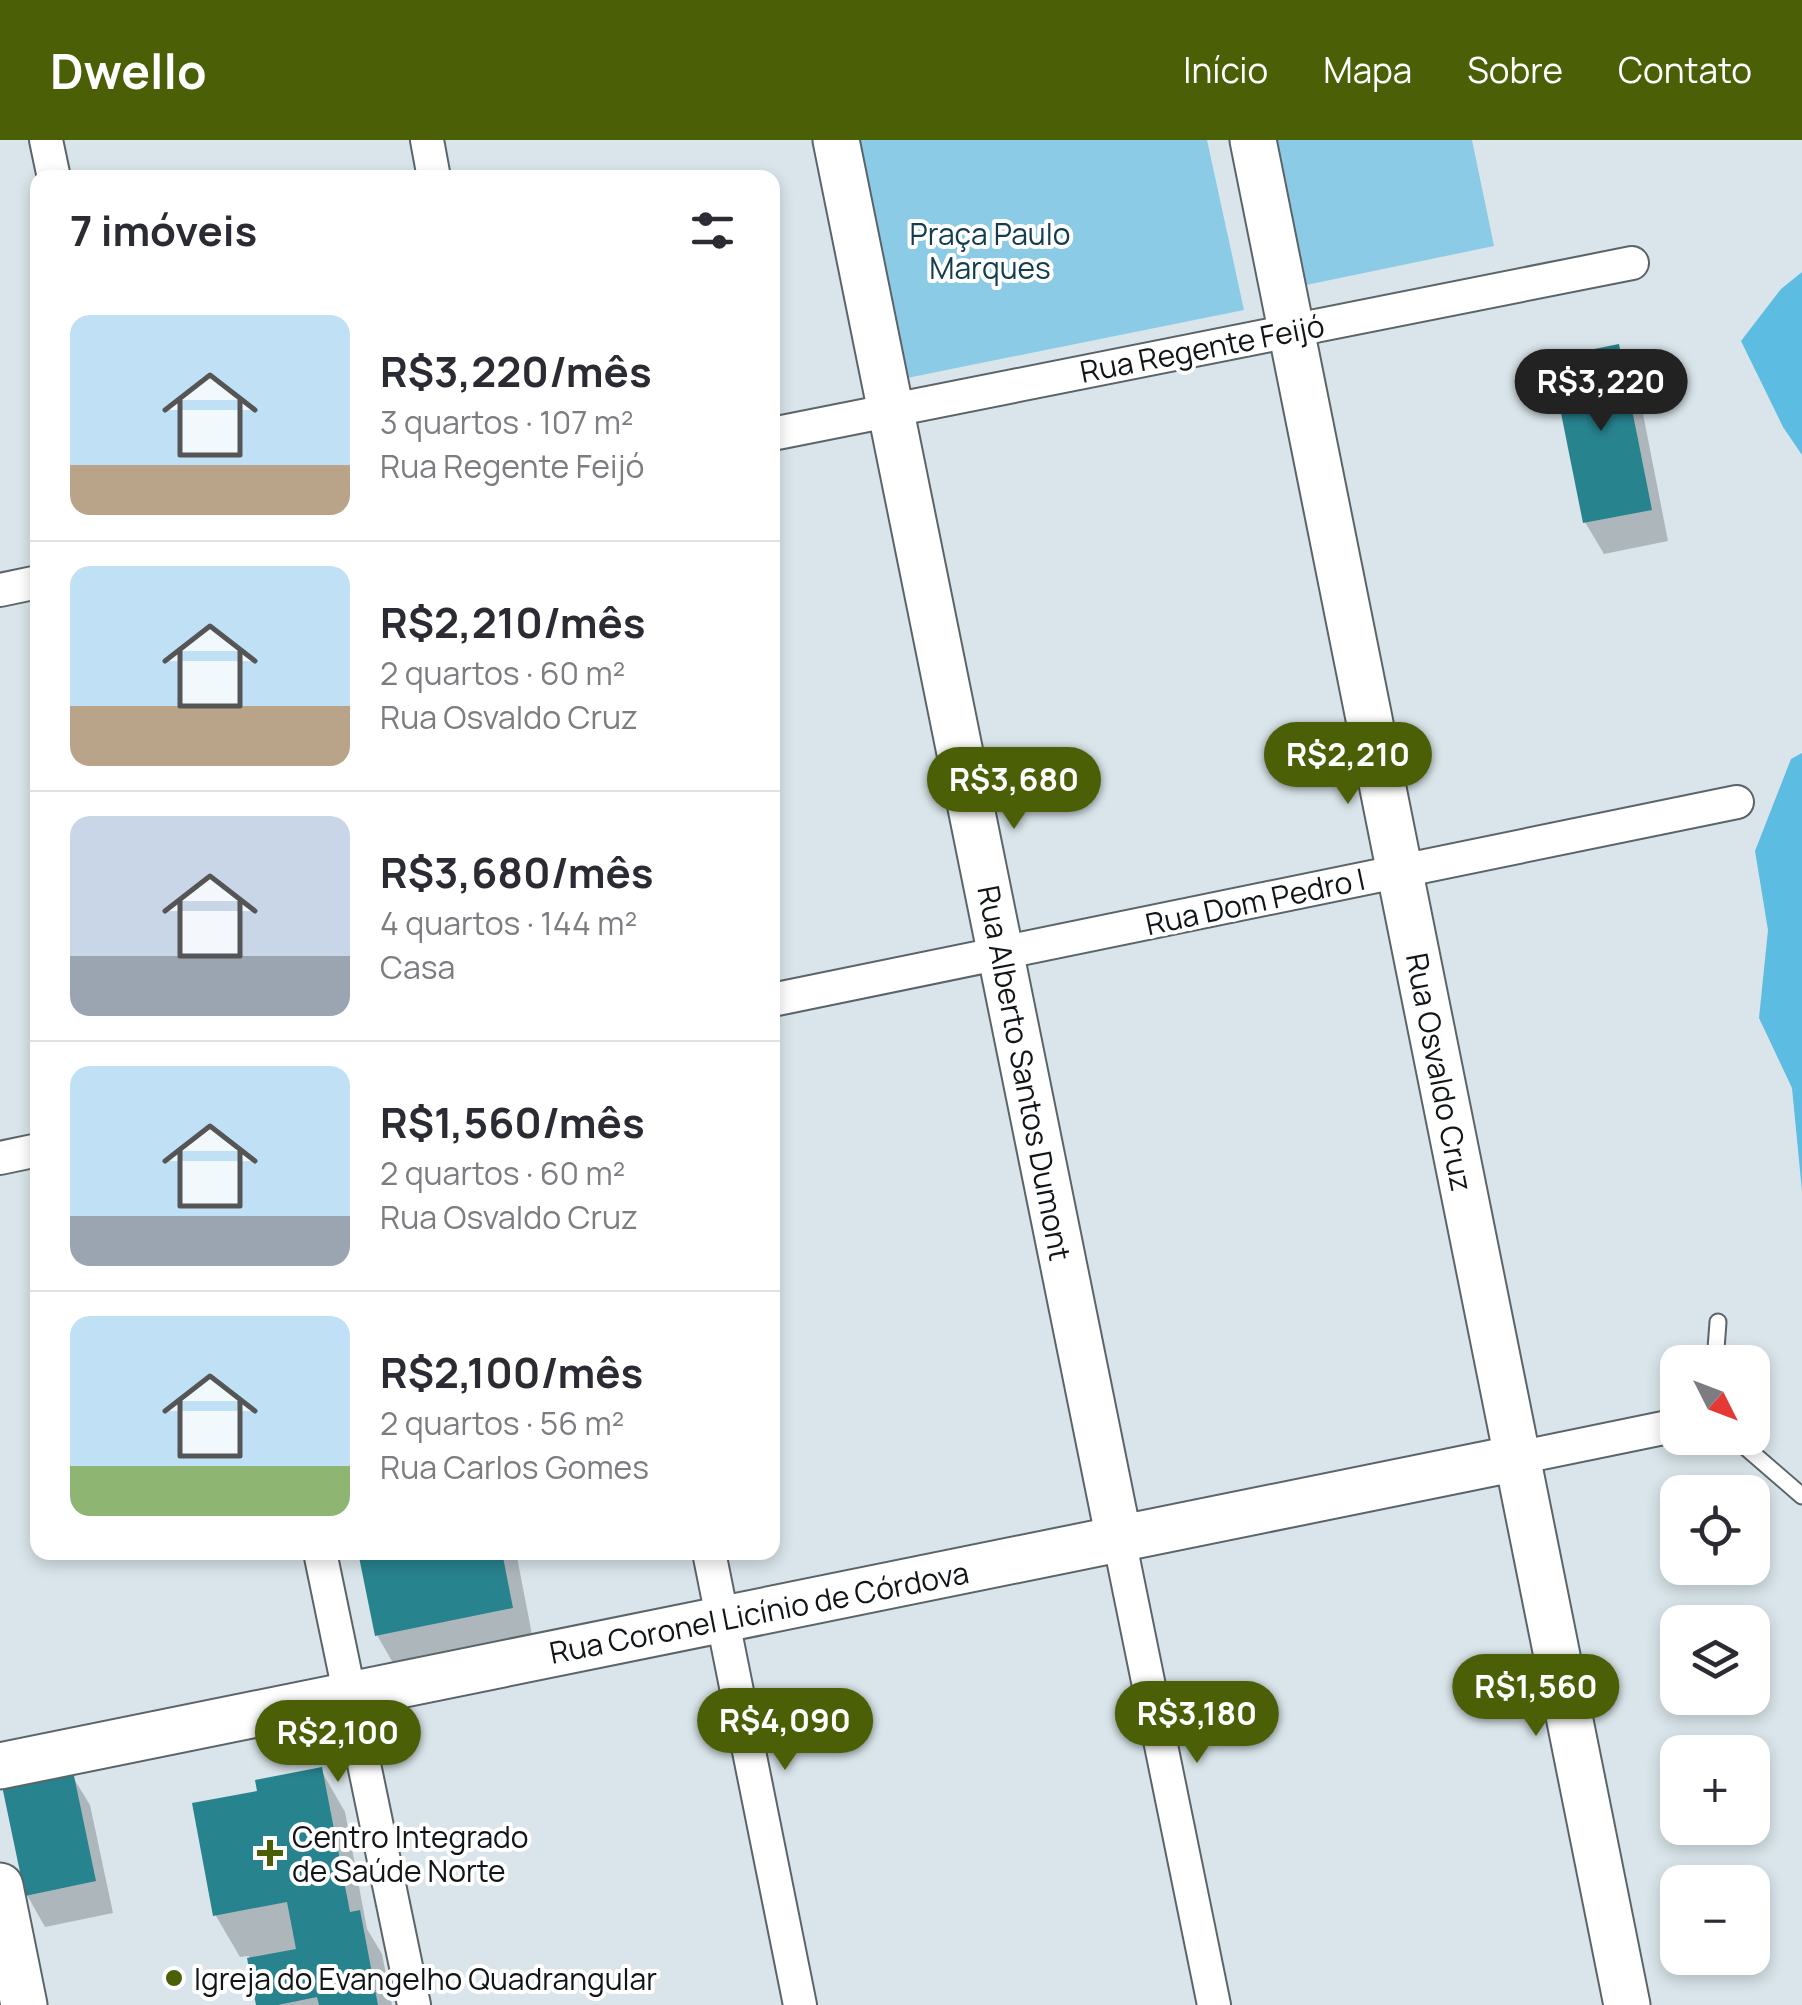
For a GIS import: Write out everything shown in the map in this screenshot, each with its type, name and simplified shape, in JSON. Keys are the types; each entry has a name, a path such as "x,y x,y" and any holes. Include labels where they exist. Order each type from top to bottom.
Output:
{"street":[{"path":"46,140 52,170"},
{"path":"427,140 433,170"},
{"name":"Rua Alberto Santos Dumont","path":"836,140 1214,2005"},
{"name":"Rua Osvaldo Cruz","path":"1252,140 1627,2005"},
{"name":"Rua Regente Feijó","path":"780,432 1632,263"},
{"path":"0,590 30,584"},
{"name":"Rua Dom Pedro I","path":"780,998 1738,802"},
{"path":"0,1158 30,1152"},
{"path":"1517,1458 1660,1429"},
{"name":"Rua Coronel Licínio de Córdova","path":"0,1766 1517,1458"},
{"path":"322,1560 414,2005"},
{"path":"711,1560 800,2005"},
{"path":"0,1886 24,2005"}],"lane":[{"path":"1716,1345 1718,1322"},
{"path":"1755,1455 1802,1496"}],"green space":[{"name":"Praça Paulo Marques","path":"852,140 1207,140 1244,310 902,379"},
{"path":"1277,140 1472,140 1494,246 1306,285"}],"shaded area":[{"path":"1802,272 1802,455 1783,427 1741,341 1781,289"},
{"path":"1802,753 1802,1191 1792,1088 1759,1018 1768,930 1755,851 1791,759"}],"building":[{"path":"1619,344 1652,510 1583,523 1550,358"},
{"path":"360,1560 504,1560 513,1608 375,1636"},
{"name":"Centro Integrado de Saúde Norte","path":"322,1767 350,1912 360,1910 378,2005 319,2005 317,1997 256,2005 247,1958 296,1949 287,1902 213,1916 192,1803 257,1791 255,1780"},
{"path":"73,1771 96,1881 25,1896 2,1786"}],"place":[{"name":"Centro Integrado de Saúde Norte","path":"270,1853"},
{"name":"Igreja do Evangelho Quadrangular","path":"174,1978"}]}
